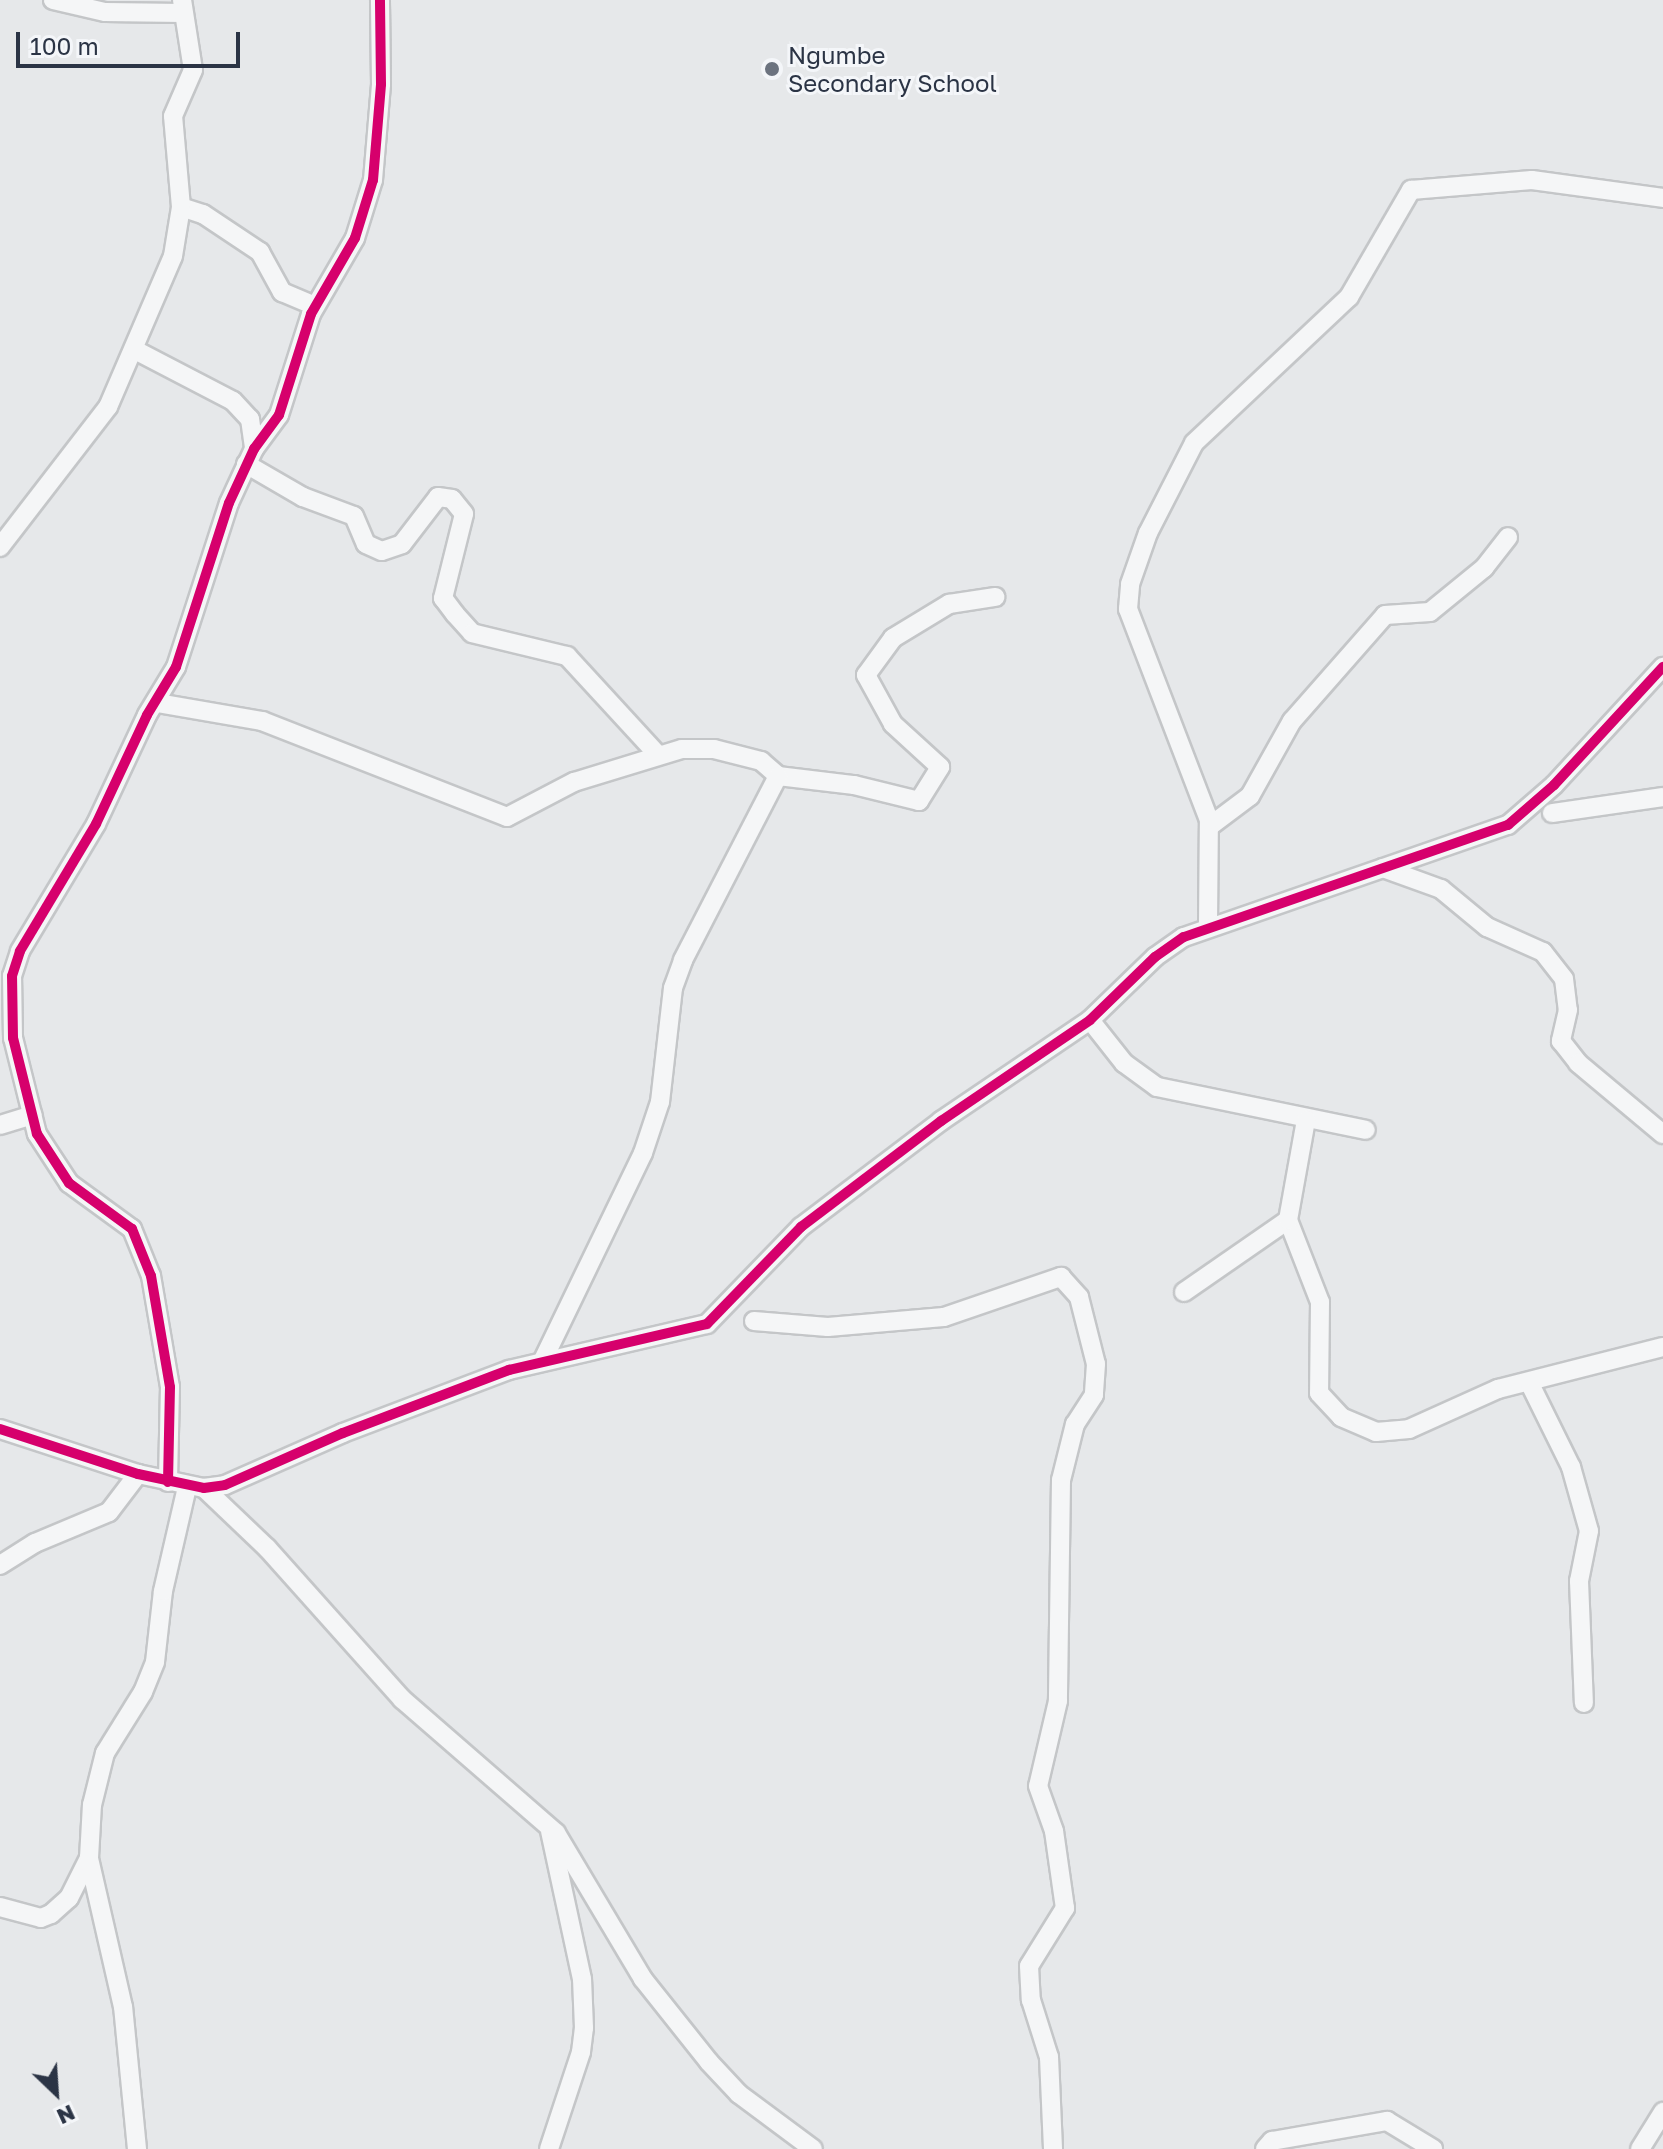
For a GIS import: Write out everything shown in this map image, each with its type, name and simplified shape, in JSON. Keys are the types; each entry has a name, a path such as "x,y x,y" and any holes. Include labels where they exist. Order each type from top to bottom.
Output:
{"street":[{"path":"0,547 94,429 135,350 173,256 181,207 172,133 174,110 193,63 182,7 105,12 53,0"},
{"path":"137,2149 123,2007 89,1858 96,1775 155,1662 163,1591 186,1486 167,1350 142,1248 132,1229 69,1183 44,1149 13,1038 6,979 96,824 176,667 250,456 279,415 315,306 355,238 373,180 381,84 380,0"},
{"path":"1208,925 1210,826 1128,609 1130,584 1148,533 1198,438 1349,297 1411,190 1532,180 1663,198"},
{"path":"181,207 203,214 260,252 282,292 315,306"},
{"path":"135,350 233,401 250,419 250,456"},
{"path":"250,456 303,497 354,516 366,544 382,551 402,544 438,497 452,499 464,514 443,598 455,614 472,633 567,656 658,755"},
{"path":"1210,826 1250,796 1292,721 1385,615 1430,612 1484,568 1508,537"},
{"path":"157,703 262,721 507,817 574,782 658,755 714,749 761,761 778,776 854,785 919,801 940,767 893,724 866,675 893,638 904,631 949,604 995,597"},
{"path":"0,1429 138,1474 186,1486 225,1485 424,1401 543,1360 715,1320 801,1227 941,1121 1090,1020 1155,957 1208,925 1383,868 1520,817 1663,667"},
{"path":"543,1360 643,1153 663,1088 673,988 683,960 778,776"},
{"path":"1552,813 1663,797"},
{"path":"1383,868 1441,889 1487,927 1543,952 1564,979 1568,1010 1561,1041 1578,1063 1663,1134"},
{"path":"1090,1020 1124,1063 1149,1084 1306,1120 1366,1130"},
{"path":"0,1125 33,1115"},
{"path":"1306,1120 1288,1220 1320,1302 1319,1393 1341,1417 1394,1434 1498,1389 1530,1384 1663,1347"},
{"path":"1184,1292 1288,1220"},
{"path":"754,1321 828,1327 944,1317 1061,1277 1079,1297 1096,1364 1094,1395 1075,1424 1061,1480 1058,1701 1038,1786 1054,1831 1065,1908 1029,1966 1031,2000 1049,2057 1053,2149"},
{"path":"1530,1384 1571,1467 1589,1531 1579,1581 1584,1703"},
{"path":"0,1565 35,1543 109,1512 138,1474"},
{"path":"186,1486 267,1548 402,1699 547,1825 588,1879 643,1979 709,2062 739,2094 813,2149"},
{"path":"547,1825 570,1914 582,1979 584,2028 581,2052 549,2149"},
{"path":"0,1907 41,1918 51,1914 69,1898 89,1858"},
{"path":"1640,2149 1663,2112"},
{"path":"1265,2149 1272,2141 1387,2121 1433,2149"}],"cycle path":[{"path":"168,1482 170,1387 151,1276 132,1229 69,1183 37,1134 13,1038 12,976 20,951 96,824 147,715 176,667 229,503 254,449 279,415 311,314 355,238 373,180 381,84 380,0"},
{"path":"0,1429 138,1474 204,1488 225,1485 343,1433 509,1370 707,1324 801,1227 941,1121 1090,1020 1155,957 1184,937 1508,825 1554,785 1663,667"}],"place":[{"name":"Ngumbe Secondary School","path":"772,69"}]}
